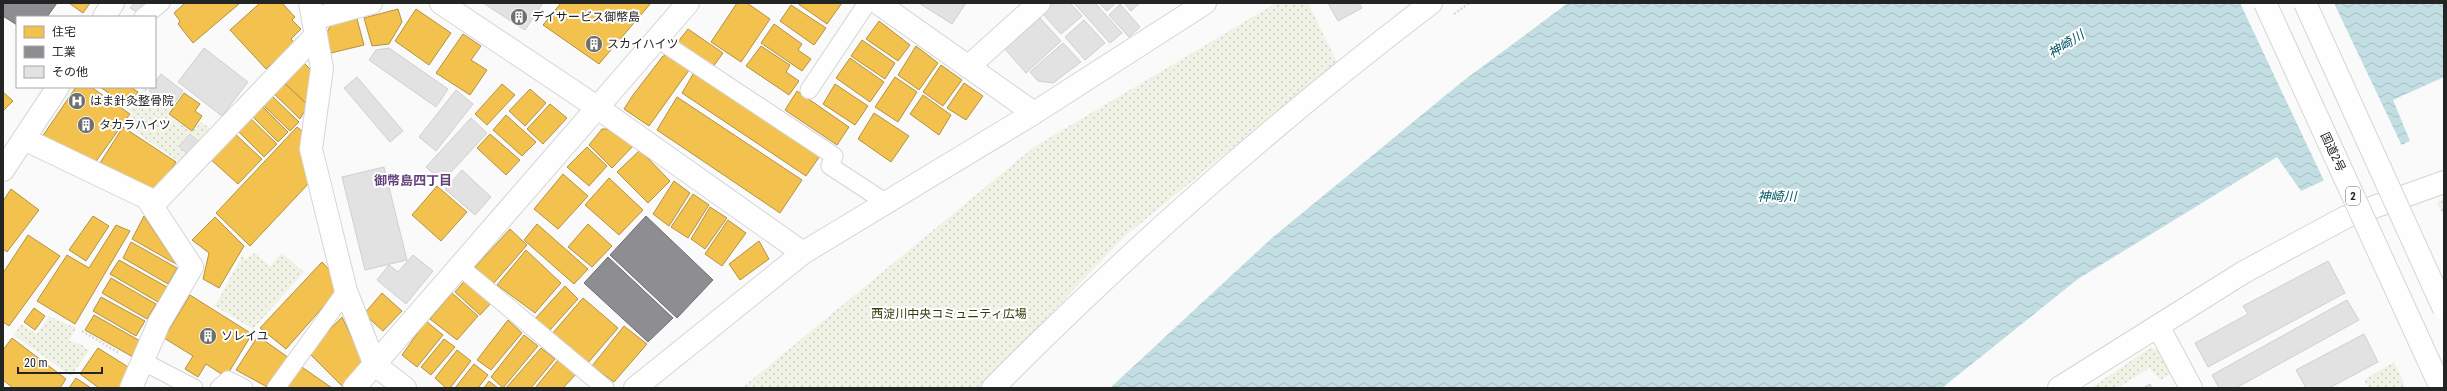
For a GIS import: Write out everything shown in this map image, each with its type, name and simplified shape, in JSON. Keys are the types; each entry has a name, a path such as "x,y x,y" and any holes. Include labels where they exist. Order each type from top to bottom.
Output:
{"main road":[{"path":"152,206 313,19 371,3"},
{"path":"441,3 598,108 803,253"},
{"path":"354,388 598,108 656,38 688,3"},
{"path":"878,3 1034,113"},
{"path":"968,67 1039,3"},
{"path":"635,388 803,253 1034,113 1205,3"},
{"path":"993,388 1075,305 1189,203 1293,112 1431,3"},
{"name":"国道2号","path":"2265,3 2441,388"},
{"path":"2305,3 2444,309"},
{"path":"313,19 322,68 312,149 346,291 375,365 406,388"},
{"path":"3,170 57,88"},
{"path":"24,139 147,198 192,267 159,323 131,388"},
{"path":"2059,388 2244,272 2346,217 2444,182"},
{"path":"2158,326 2191,388"}],"lane":[{"path":"144,16 161,3"},
{"path":"808,90 868,3"},
{"path":"656,38 834,156 830,166 885,202"},
{"path":"459,266 605,388"},
{"path":"276,388 346,291"},
{"path":"141,363 194,388"},
{"path":"219,388 228,380 244,388"}],"path":[{"path":"82,331 141,363"}],"green space":[{"name":"西淀川中央コミュニティ広場","path":"1276,3 1308,3 1337,62 1124,237 980,388 742,388 1034,147"},
{"path":"140,88 148,88 146,91 170,109 167,115 192,132 201,122 211,129 200,141 190,133 178,146 187,154 179,162 126,125 133,113 129,110 143,90"},
{"path":"2444,199 2444,218 2437,202"},
{"path":"255,253 270,266 282,253 304,272 253,329 215,306 242,256 246,259"},
{"path":"49,316 76,328 69,341 81,344 89,351 71,376 14,335 21,324 37,334"},
{"path":"2151,347 2165,354 2173,372 2161,380 2149,368 2118,388 2091,388"},
{"path":"2394,362 2406,388 2369,388 2364,380"}],"water":[{"name":"神崎川","path":"1568,3 2444,3 2444,77 2393,100 2410,141 2301,191 2277,157 2078,279 1942,388 1110,388 1273,237 1463,81"}],"pier":[{"path":"2240,3 2334,3 2402,146 2325,183"}],"building: 住宅":[{"path":"69,3 90,3 83,13"},
{"path":"185,3 239,4 193,43 178,24 180,21 174,13"},
{"path":"260,3 282,3 295,17 292,20 301,29 291,39 295,43 266,69 230,30"},
{"name":"スカイハイツ","path":"561,3 651,3 599,64 543,25"},
{"path":"737,3 747,3 770,19 741,62 711,42"},
{"path":"797,3 842,3 827,24"},
{"path":"791,5 826,28 814,45 780,21"},
{"path":"398,9 402,22 389,44 372,46 364,18"},
{"path":"416,9 451,33 429,65 395,41"},
{"path":"357,19 364,45 331,53 326,34 332,23"},
{"path":"879,21 910,45 898,61 866,39"},
{"path":"774,24 802,44 798,50 811,59 802,71 761,43"},
{"path":"688,29 723,53 713,67 677,43"},
{"path":"463,34 481,46 471,60 487,70 470,95 436,73"},
{"path":"862,40 895,63 885,79 851,56"},
{"path":"761,46 790,65 786,72 799,81 789,95 746,66"},
{"path":"916,46 938,63 919,90 898,75"},
{"path":"674,54 692,66 649,126 624,109 663,56"},
{"path":"850,58 884,82 870,102 836,78"},
{"path":"302,61 311,70 308,105 281,80"},
{"path":"941,65 962,80 943,106 923,92"},
{"path":"696,69 822,153 806,176 682,93"},
{"path":"895,77 917,92 898,122 875,107"},
{"path":"281,80 308,105 300,119 270,90"},
{"path":"964,83 983,96 966,120 947,108"},
{"path":"502,84 515,95 487,125 475,114"},
{"path":"835,84 868,106 855,125 823,104"},
{"name":"タカラハイツ","path":"75,88 92,88 130,114 92,167 42,137"},
{"path":"101,88 132,88 138,92 128,106"},
{"path":"530,89 546,103 525,126 509,111"},
{"path":"797,91 849,127 837,145 785,110"},
{"path":"3,92 13,101 3,111"},
{"path":"268,92 299,122 290,131 259,101"},
{"path":"184,93 200,104 195,111 202,116 192,131 169,114"},
{"path":"923,95 951,115 939,135 910,114"},
{"path":"677,97 802,180 780,213 657,130"},
{"path":"259,103 288,132 278,142 249,113"},
{"path":"550,104 567,118 543,144 527,129"},
{"path":"874,113 909,136 891,162 858,139"},
{"path":"246,114 277,144 264,157 234,127"},
{"path":"506,115 536,142 522,156 493,130"},
{"path":"123,127 176,162 153,197 100,163"},
{"path":"297,127 306,134 310,182 250,246 216,213"},
{"path":"602,129 615,129 634,145 612,168 589,145"},
{"path":"232,131 262,159 238,184 208,157"},
{"path":"490,134 520,160 506,175 477,148"},
{"path":"587,147 607,166 589,186 567,167"},
{"path":"640,150 670,181 648,203 617,172"},
{"path":"563,174 588,196 558,229 534,209"},
{"path":"609,178 643,210 619,235 585,205"},
{"path":"674,181 690,193 669,226 653,214"},
{"path":"437,186 467,212 441,241 412,215"},
{"path":"11,189 39,210 7,252 3,249 3,201"},
{"path":"693,194 709,205 688,238 671,227"},
{"path":"710,207 727,218 705,249 691,239"},
{"path":"93,216 109,226 86,261 69,250"},
{"path":"144,216 176,264 132,239"},
{"path":"215,217 244,246 219,288 203,279 209,253 192,240"},
{"path":"728,220 746,233 722,266 705,254"},
{"path":"537,224 588,269 574,284 524,240"},
{"path":"588,224 612,246 592,267 568,247"},
{"path":"116,225 130,231 75,324 37,301 67,255 89,268"},
{"path":"510,229 527,245 493,284 475,267"},
{"path":"28,235 60,256 9,326 3,322 3,273"},
{"path":"759,241 769,259 740,280 729,264"},
{"path":"131,242 177,268 168,284 123,258"},
{"path":"526,250 561,283 535,313 497,285"},
{"path":"119,260 167,287 158,302 110,274"},
{"path":"322,262 340,281 338,290 286,349 260,328"},
{"path":"111,278 156,304 147,319 102,293"},
{"path":"467,278 493,301 480,315 455,292"},
{"path":"565,286 578,299 549,331 535,319"},
{"path":"382,293 402,311 383,331 364,314"},
{"path":"452,293 478,316 457,340 430,319"},
{"name":"ソレイユ","path":"190,295 252,334 226,377 206,364 198,377 185,369 193,356 164,338"},
{"path":"101,297 145,321 136,336 93,311"},
{"path":"583,298 618,328 587,364 551,335"},
{"path":"34,308 45,316 35,330 24,322"},
{"path":"94,315 142,342 133,357 85,330"},
{"path":"342,317 364,363 343,387 308,352"},
{"path":"508,320 522,333 491,370 477,360"},
{"path":"426,321 443,335 417,367 402,355"},
{"path":"624,326 647,344 614,382 592,366"},
{"path":"524,335 538,346 503,388 491,377"},
{"path":"258,336 289,358 269,388 236,370"},
{"path":"12,338 66,379 60,388 13,388 3,380 3,350"},
{"path":"444,339 455,347 431,375 421,367"},
{"path":"98,348 133,370 122,388 99,388 80,374"},
{"path":"541,348 555,359 531,388 506,388"},
{"path":"457,350 471,361 450,388 446,388 435,378"},
{"path":"558,360 576,374 563,388 535,388"},
{"path":"474,364 488,375 478,388 455,388"},
{"path":"299,365 332,388 283,388"},
{"path":"76,378 91,388 69,388"},
{"path":"489,381 498,388 484,388"}],"building: 工業":[{"path":"3,3 57,3 48,16 16,16 16,24 3,16"},
{"path":"646,216 713,280 677,318 610,255"},
{"path":"608,257 673,318 648,342 584,283"}],"building: その他":[{"path":"134,3 150,3 139,13 130,8"},
{"name":"デイサービス御幣島","path":"483,3 543,3 525,30"},
{"path":"919,3 966,3 952,24"},
{"path":"1053,3 1070,3 1082,16 1061,34 1042,13"},
{"path":"1074,3 1095,3 1122,33 1110,43"},
{"path":"1099,3 1116,3 1107,11"},
{"path":"1124,3 1140,3 1131,11"},
{"path":"1328,3 1359,3 1362,8 1338,21"},
{"path":"1120,4 1140,27 1129,37 1109,15"},
{"path":"1040,18 1061,41 1026,73 1005,49"},
{"path":"1084,20 1105,43 1085,60 1065,37"},
{"path":"1063,43 1081,62 1053,83 1038,81 1030,72"},
{"path":"204,48 248,82 222,116 178,82"},
{"path":"389,48 448,89 436,107 369,60 376,50"},
{"path":"161,74 183,91 171,108 149,91 151,88 156,88 156,81"},
{"path":"357,77 403,131 390,142 344,88"},
{"path":"456,90 473,104 436,151 419,137"},
{"path":"471,118 487,133 442,182 426,167"},
{"path":"190,134 202,144 191,157 179,146"},
{"path":"384,167 407,260 365,270 342,177"},
{"path":"462,170 491,197 475,215 445,189"},
{"path":"413,255 433,271 406,304 377,280 389,265 398,272"},
{"path":"2328,261 2345,293 2208,367 2195,343 2248,314 2243,306"},
{"path":"2347,300 2359,320 2236,388 2219,388 2212,375"},
{"path":"2364,334 2378,362 2329,388 2306,388 2296,370"},
{"path":"2150,384 2152,388 2143,388"}],"place":[{"name":"デイサービス御幣島","path":"519,17"},
{"name":"スカイハイツ","path":"594,44"},
{"name":"はま針灸整骨院","path":"77,101"},
{"name":"タカラハイツ","path":"86,125"},
{"name":"ソレイユ","path":"208,336"}],"district":[{"name":"御幣島四丁目","path":"413,180"}]}
